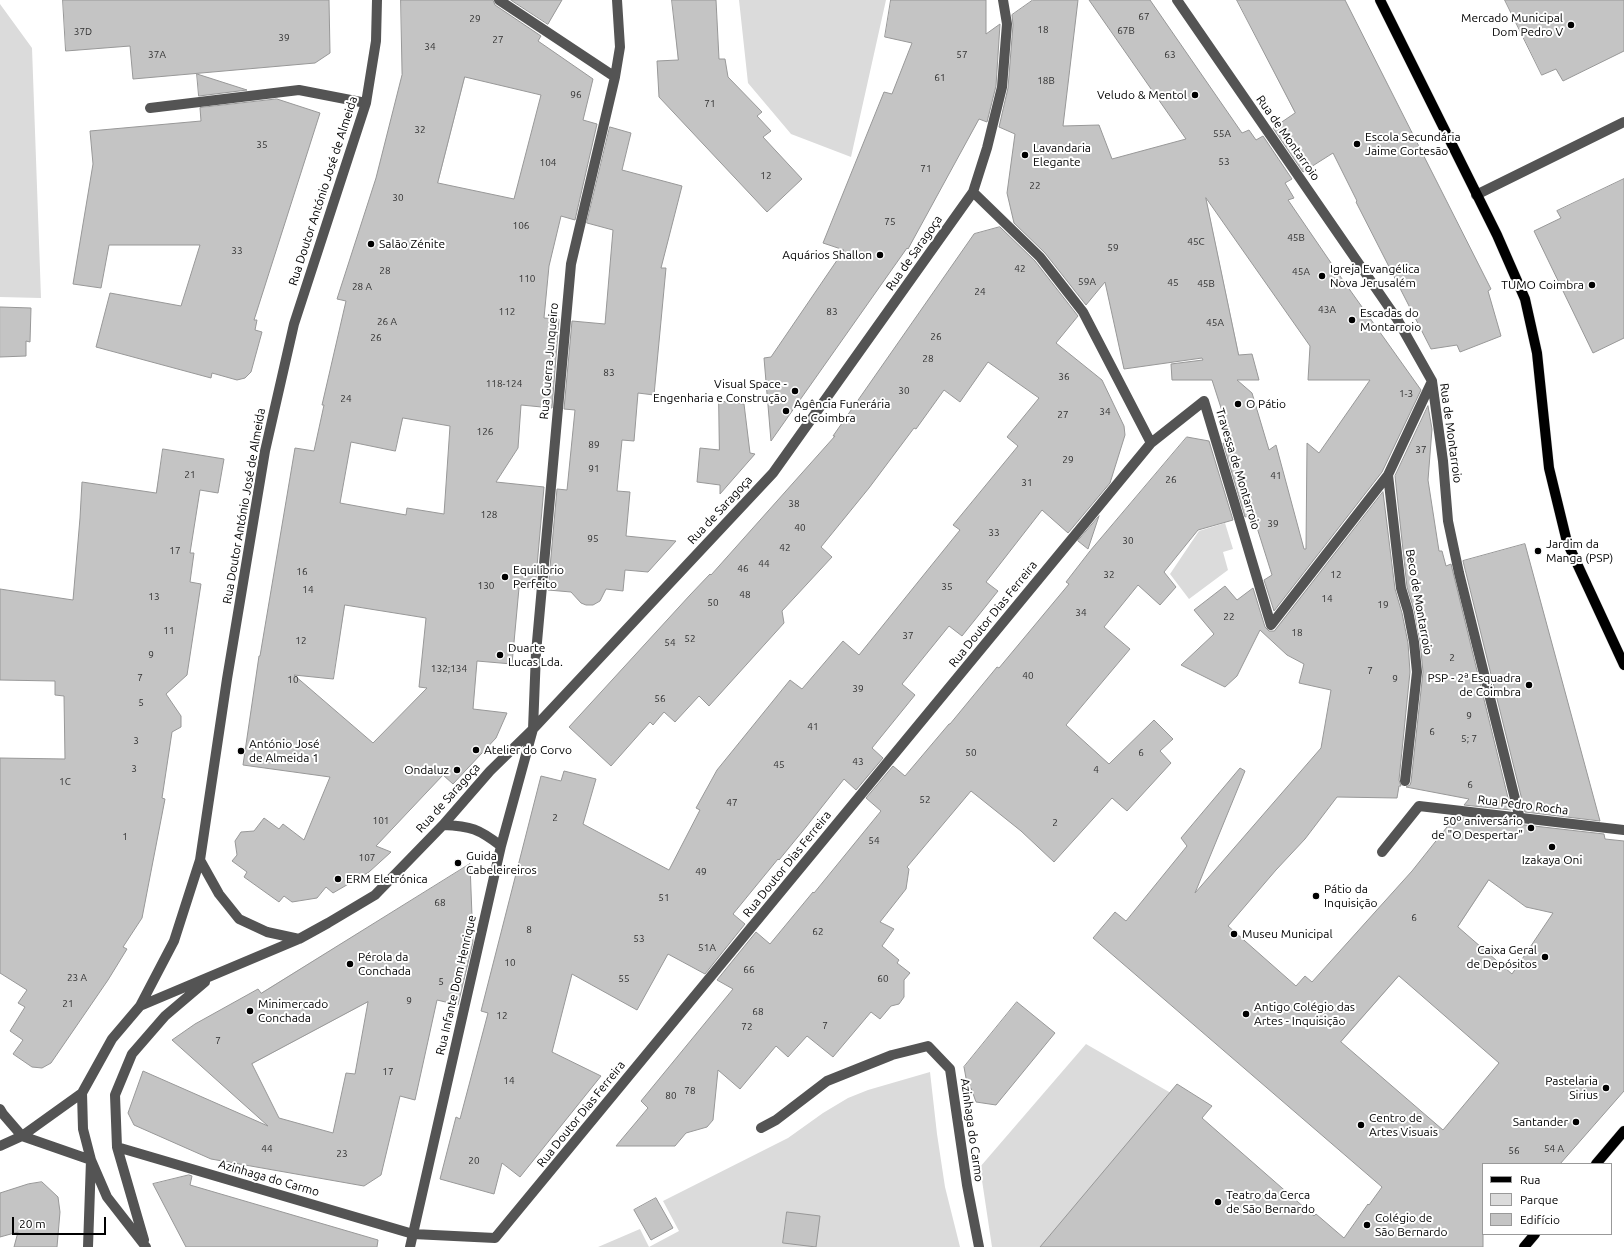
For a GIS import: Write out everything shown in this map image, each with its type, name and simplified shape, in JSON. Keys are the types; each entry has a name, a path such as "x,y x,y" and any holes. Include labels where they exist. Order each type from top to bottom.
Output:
{"main road":[{"path":"1380,0 1497,236 1524,299 1537,353 1549,468 1567,542 1624,665"},
{"path":"1597,1163 1624,1131"},
{"path":"1524,1247 1535,1235"}],"street":[{"name":"Rua Doutor António José de Almeida","path":"140,1006 174,941 200,860 226,687 265,451 294,324 366,103 376,41 377,0"},
{"path":"499,0 615,77"},
{"name":"Rua Guerra Junqueiro","path":"533,729 536,653 571,264 615,77 620,47 617,0"},
{"name":"Rua de Saragoça","path":"140,1006 299,939 374,895 443,825 490,771 533,729 773,473 973,192 1002,86 1007,24 1002,0"},
{"name":"Rua de Montarroio","path":"1177,0 1397,319 1432,382 1443,461 1448,521 1459,572 1520,818"},
{"path":"150,108 298,90 366,103"},
{"path":"1476,195 1624,122"},
{"path":"973,192 1040,257 1083,312 1151,443"},
{"name":"Travessa de Montarroio","path":"1151,443 1204,401 1271,625 1388,475 1432,382"},
{"name":"Rua Doutor Dias Ferreira","path":"413,1234 495,1238 1151,443"},
{"name":"Beco de Montarroio","path":"1388,475 1401,588 1412,635 1418,672 1405,781"},
{"name":"Rua Infante Dom Henrique","path":"410,1247 501,846 533,729"},
{"name":"Rua Pedro Rocha","path":"1382,852 1419,806 1624,830"},
{"path":"443,825 464,826 484,833 501,846"},
{"path":"200,860 220,894 239,919 267,932 299,939"},
{"path":"146,1246 117,1147 115,1095 132,1054 165,1016 211,976"},
{"path":"0,1146 22,1136 82,1093 112,1039 140,1006"},
{"name":"Azinhaga do Carmo","path":"761,1128 776,1120 827,1081 892,1055 928,1046 950,1069 967,1184 979,1247"},
{"path":"82,1093 83,1129 91,1160 107,1197 146,1246"},
{"path":"1,1112 22,1136 91,1160"},
{"name":"Azinhaga do Carmo","path":"117,1147 413,1234"},
{"path":"88,1247 91,1160"}],"green space":[{"path":"739,0 886,0 851,157 791,134 748,83"},
{"path":"0,4 32,48 41,298 0,297"},
{"path":"1225,523 1233,549 1223,552 1228,570 1189,599 1170,574 1199,531"},
{"path":"1086,1044 1202,1111 1087,1247 992,1247 980,1167"},
{"path":"930,1072 945,1187 960,1247 649,1247 679,1231 663,1201 788,1138 823,1113 848,1098 868,1090"},
{"path":"640,1229 649,1247 598,1247"}],"building":[{"path":"63,0 329,0 330,53 315,63 133,79 130,46 66,51"},
{"path":"401,0 493,0 495,5 541,36 538,41 593,79 583,120 597,124 575,220 561,216 549,266 544,318 559,319 552,408 521,405 518,448 496,482 544,487 535,589 519,588 512,664 477,661 473,709 507,713 496,738 453,784 443,775 376,846 391,852 369,872 333,893 326,887 317,898 292,902 284,896 279,902 244,877 247,872 232,861 237,855 235,841 241,832 254,831 264,818 279,829 283,824 304,840 330,777 243,765 259,656 295,448 314,451 324,405 322,405 346,301 337,299 376,178 402,75","holes":["465,77 541,95 514,199 438,183","403,418 450,426 444,514 407,508 406,515 340,503 351,442 395,451","345,605 426,618 419,687 427,688 373,743 294,675 333,679"]},
{"path":"511,0 562,0 548,24"},
{"path":"672,0 716,0 719,59 725,59 728,77 762,112 757,116 771,131 763,137 802,179 767,212 659,97 657,61 678,60"},
{"path":"891,0 986,0 986,34 1000,24 996,86 987,122 979,119 908,249 907,248 771,441 764,358 771,357 844,250 823,243 884,92 892,94 912,43 885,37"},
{"path":"1033,0 1078,0 1063,126 1099,125 1112,159 1186,139 1089,0 1150,0 1242,133 1249,130 1256,140 1263,136 1292,179 1285,183 1294,198 1288,200 1421,390 1382,472 1274,611 1264,580 1272,575 1253,515 1245,517 1223,443 1233,445 1212,380 1172,380 1171,364 1203,360 1202,358 1124,369 1105,282 1086,305 1045,253 1014,223 1007,193 1015,134 999,127 1008,88 1013,25 1012,15","holes":["1206,198 1310,346 1308,380 1370,380 1319,453 1307,443 1306,549 1304,549 1276,445 1269,450 1252,393 1237,380 1259,380 1252,354 1239,355"]},
{"name":"Escola Secundária Jaime Cortesão","path":"1237,0 1345,0 1491,289 1488,291 1501,336 1460,352 1457,345 1431,349 1356,202 1357,201 1333,153 1303,172 1273,128 1295,113"},
{"name":"Mercado Municipal Dom Pedro V","path":"1505,0 1624,0 1624,51 1563,81 1556,69 1542,75"},
{"path":"197,74 247,90 199,96"},
{"path":"277,99 320,113 254,320 257,320 255,330 262,332 251,372 245,378 237,380 212,373 211,378 96,347 110,293 181,306 200,245 109,245 101,288 73,284 93,164 90,131 201,121 200,108"},
{"path":"610,127 631,133 622,170 682,186 661,268 666,268 654,395 638,393 634,441 622,440 617,491 630,492 626,536 676,541 648,572 625,570 623,591 606,589 600,601 593,605 586,605 581,603 571,592 548,590 557,489 567,490 575,410 564,409 572,321 605,324 613,230 587,223"},
{"name":"TUMO Coimbra","path":"1624,179 1624,338 1593,353 1534,231 1561,218 1557,211"},
{"path":"1000,227 1035,261 1078,316 1056,343 1102,380 1124,426 1125,435 1110,483 1068,533 1042,510 986,582 998,591 962,636 949,626 902,684 915,695 872,748 883,758 856,790 844,779 779,860 778,859 733,914 745,924 705,974 668,954 637,1010 572,974 552,1052 601,1076 520,1177 502,1163 494,1194 440,1179 456,1117 460,1119 488,1013 481,1011 541,776 561,781 564,771 596,779 583,824 669,870 700,810 696,808 717,770 790,680 802,689 843,641 859,655 960,530 953,525 1018,446 1007,437 1039,398 988,362 960,402 944,390 916,429 914,428 869,488 821,547 832,557 782,611 784,623 709,706 699,696 675,722 664,712 653,725 650,722 611,766 569,727 690,595 710,574 711,575 835,436 833,436 974,234"},
{"path":"0,307 31,308 30,342 26,341 26,356 0,357"},
{"path":"719,401 744,404 750,453 755,454 720,494 720,485 697,482 700,448 719,450"},
{"path":"1428,406 1432,429 1428,480 1439,551 1442,551 1446,566 1451,564 1511,810 1464,805 1469,799 1406,787 1410,785 1411,782 1423,672 1420,641 1414,610 1407,587 1395,476"},
{"path":"1187,437 1209,441 1233,520 1198,530 1164,572 1176,587 1160,605 1138,585 1104,627 1130,649 1066,725 1109,764 1154,720 1173,739 1160,751 1171,763 1127,811 1112,798 1054,862 1021,831 971,791 907,867 909,869 906,889 880,922 894,929 882,946 899,960 897,963 910,973 904,980 904,997 899,1004 891,1006 880,1019 871,1012 833,1057 807,1036 788,1057 776,1046 740,1089 718,1070 713,1120 707,1127 686,1133 675,1146 616,1146 648,1108 641,1101 733,989 717,980 756,932 770,944 881,811 866,798 893,766 905,776 997,667 999,668 1069,584 1066,582 1090,551"},
{"path":"163,449 224,459 218,493 200,490 190,553 194,553 190,582 201,584 187,675 166,694 181,716 181,727 172,732 162,798 165,799 142,918 123,947 127,949 108,980 51,1063 42,1068 32,1067 13,1054 23,1040 10,1031 25,1007 18,1003 27,990 0,973 0,758 65,759 64,696 55,695 55,681 0,680 0,589 73,600 82,482 156,493"},
{"path":"1383,492 1395,589 1408,643 1410,672 1399,780 1401,786 1399,786 1397,798 1337,797 1305,839 1228,926 1296,986 1305,976 1312,982 1412,871 1455,817 1604,834 1605,839 1624,841 1624,1091 1561,1163 1482,1163 1483,1247 1040,1247 1177,1084 1212,1106 1202,1118 1314,1216 1316,1214 1344,1238 1382,1187 1093,938 1115,912 1126,921 1187,846 1181,838 1240,768 1245,771 1195,893 1321,748 1331,690 1299,683 1304,664 1287,655 1260,630 1237,676 1225,687 1181,665 1214,634 1194,610 1225,586 1237,600 1253,588 1265,627 1269,631 1274,631","holes":["1489,880 1526,907 1553,913 1512,974 1458,927","1399,976 1499,1063 1443,1130 1341,1042"]},
{"path":"1099,516 1088,549 1078,541"},
{"name":"PSP - 2ª Esquadra de Coimbra","path":"1525,544 1600,821 1525,812 1463,561"},
{"path":"470,864 473,942 458,1005 437,1000 415,1100 400,1096 381,1175 364,1186 211,1159 134,1125 128,1113 143,1071 268,1126 172,1040 195,1024 258,989 261,993","holes":["368,1002 355,1074 346,1073 333,1133 279,1118 252,1064"]},
{"path":"1017,1002 1055,1033 996,1105 976,1102 971,1088 968,1089 964,1067"},
{"path":"189,1175 192,1176 190,1185 378,1240 377,1247 186,1247 153,1184"},
{"path":"42,1182 58,1197 60,1212 57,1247 14,1247 18,1232 0,1237 0,1193 28,1184"},
{"path":"656,1198 673,1228 651,1240 634,1210"},
{"path":"787,1212 820,1216 816,1247 783,1243"}],"place":[{"name":"Mercado Municipal Dom Pedro V","path":"1571,25"},
{"name":"Veludo & Mentol","path":"1195,95"},
{"name":"Escola Secundária Jaime Cortesão","path":"1357,144"},
{"name":"Lavandaria Elegante","path":"1025,155"},
{"name":"Salão Zénite","path":"371,244"},
{"name":"Aquários Shallon","path":"880,255"},
{"name":"Igreja Evangélica Nova Jerusalém","path":"1322,276"},
{"name":"TUMO Coimbra","path":"1592,285"},
{"name":"Escadas do Montarroio","path":"1352,320"},
{"name":"Visual Space - Engenharia e Construção","path":"795,391"},
{"name":"O Pátio","path":"1238,404"},
{"name":"Agência Funerária de Coimbra","path":"786,411"},
{"name":"Jardim da Manga (PSP)","path":"1538,551"},
{"name":"Equilíbrio Perfeito","path":"505,577"},
{"name":"Duarte Lucas Lda.","path":"500,655"},
{"name":"PSP - 2ª Esquadra de Coimbra","path":"1529,685"},
{"name":"Atelier do Corvo","path":"476,750"},
{"name":"António José de Almeida 1","path":"241,751"},
{"name":"Ondaluz","path":"457,770"},
{"name":"50º aniversário de \"O Despertar\"","path":"1531,828"},
{"name":"Izakaya Oni","path":"1552,847"},
{"name":"Guida Cabeleireiros","path":"458,863"},
{"name":"ERM Eletrónica","path":"338,879"},
{"name":"Pátio da Inquisição","path":"1316,896"},
{"name":"Museu Municipal","path":"1234,934"},
{"name":"Caixa Geral de Depósitos","path":"1545,957"},
{"name":"Pérola da Conchada","path":"350,964"},
{"name":"Minimercado Conchada","path":"250,1011"},
{"name":"Antigo Colégio das Artes - Inquisição","path":"1246,1014"},
{"name":"Pastelaria Sirius","path":"1606,1088"},
{"name":"Santander","path":"1576,1122"},
{"name":"Centro de Artes Visuais","path":"1361,1125"},
{"name":"Teatro da Cerca de São Bernardo","path":"1218,1202"},
{"name":"Colégio de São Bernardo","path":"1367,1225"}]}
